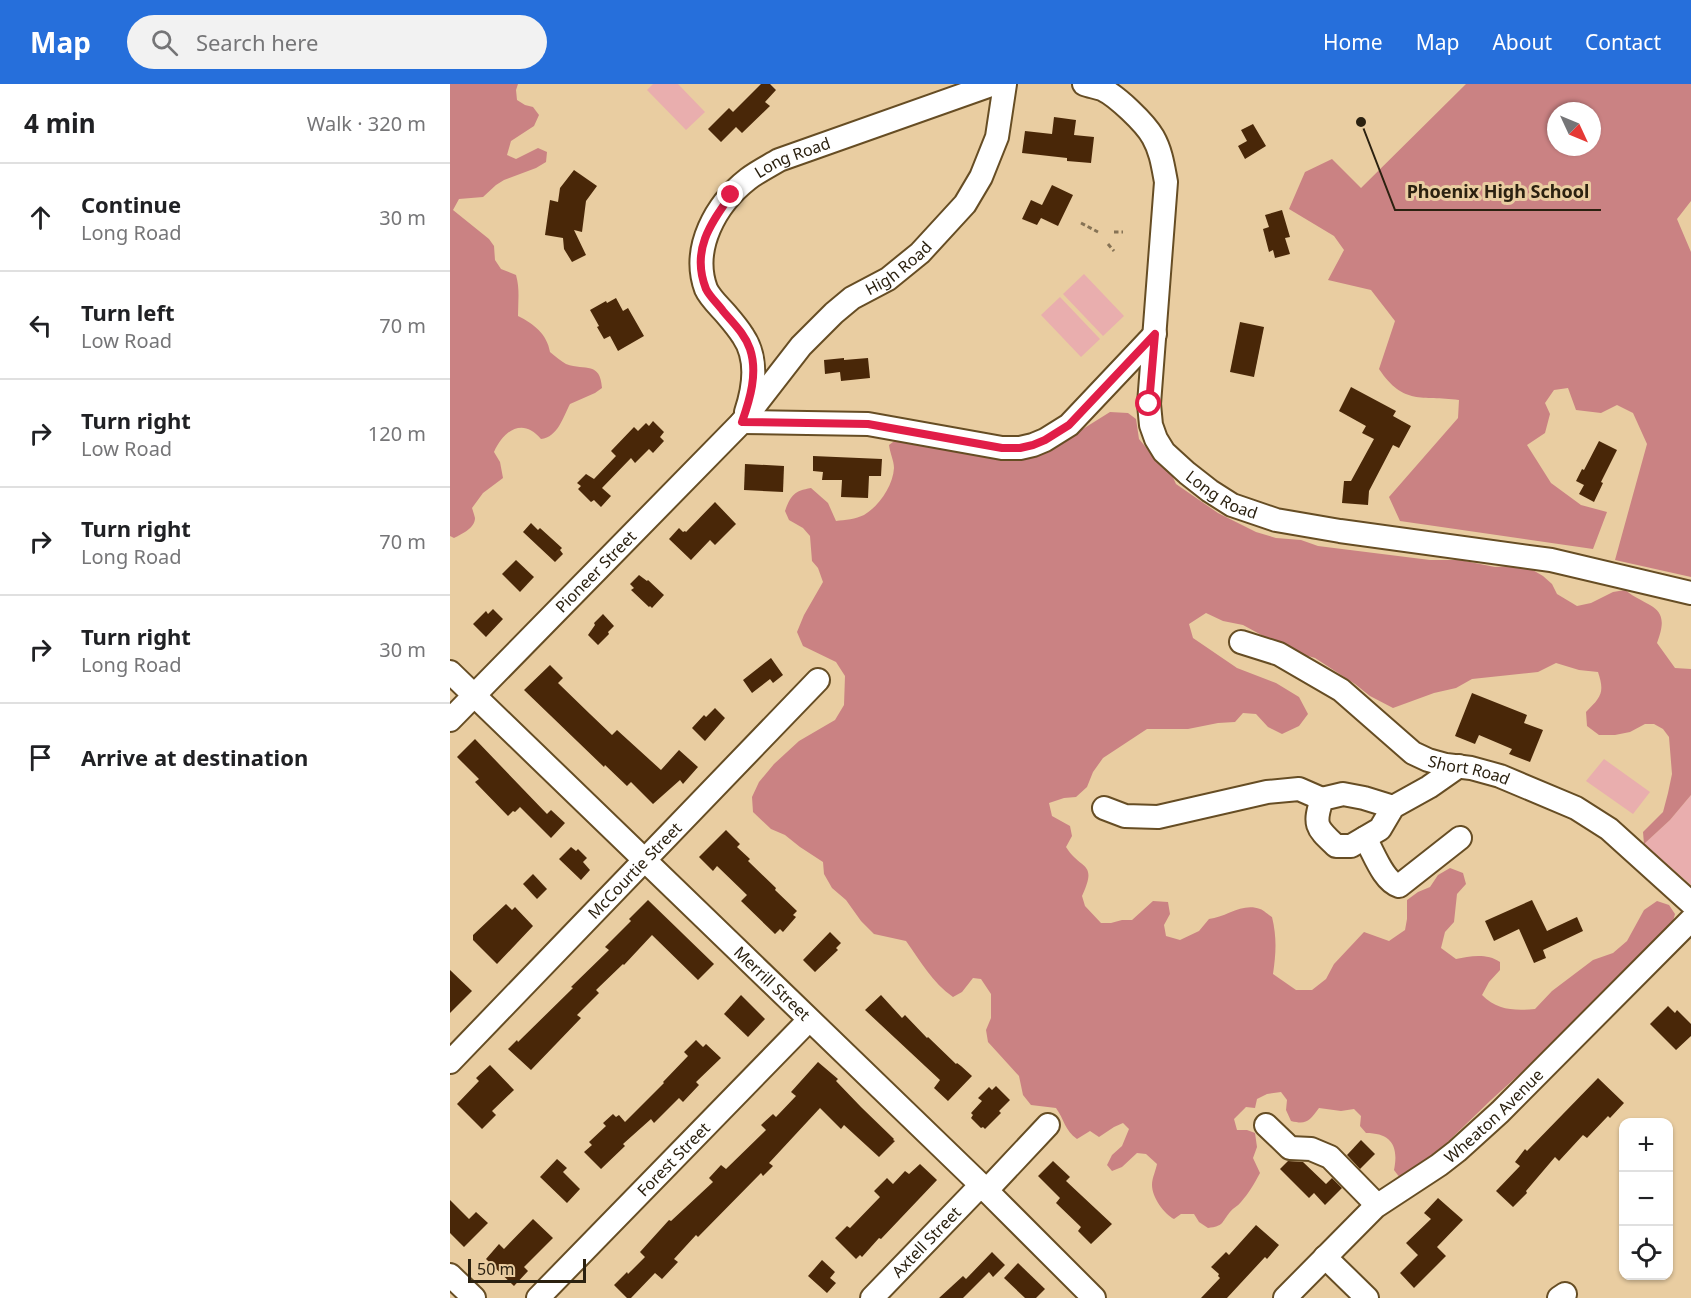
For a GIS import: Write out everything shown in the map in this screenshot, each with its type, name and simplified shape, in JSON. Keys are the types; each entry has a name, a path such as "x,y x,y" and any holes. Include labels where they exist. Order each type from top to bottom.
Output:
{"street":[{"name":"Long Road","path":"742,422 752,386 753,370 750,350 744,337 707,290 701,265 704,241 712,221 731,195 748,178 779,160 994,84"},
{"name":"High Road","path":"742,422 801,346 834,313 852,298 888,279 920,253 965,204 981,177 997,137 1005,84"},
{"name":"Long Road","path":"1084,84 1101,89 1117,99 1152,135 1162,157 1166,182 1149,404 1150,425 1164,452 1187,473 1233,505 1276,520 1551,560 1691,593"},
{"path":"742,422 868,424 1002,448 1020,448 1045,440 1069,425 1155,334"},
{"name":"Pioneer Street","path":"450,720 742,422"},
{"name":"Short Road","path":"1241,642 1279,654 1341,690 1413,753 1446,765 1471,768 1500,776 1576,808 1609,829 1691,903"},
{"name":"Merrill Street","path":"450,672 984,1188 1094,1298"},
{"name":"McCourtie Street","path":"450,1062 818,680"},
{"path":"1322,799 1317,815 1319,830 1336,846 1351,846 1380,829 1393,807 1429,787 1459,766"},
{"path":"1104,808 1125,816 1158,818 1267,792 1299,789 1322,799 1343,794 1393,807"},
{"path":"1365,838 1385,877 1392,884 1399,886 1460,838"},
{"name":"Wheaton Avenue","path":"1285,1298 1377,1205 1439,1166 1500,1112 1691,920"},
{"name":"Forest Street","path":"538,1298 809,1020"},
{"name":"Axtell Street","path":"887,1293 984,1188 1048,1125"},
{"path":"1266,1125 1290,1148 1311,1149 1330,1157 1377,1205"},
{"path":"1325,1257 1367,1298"},
{"path":"450,1275 474,1298"}],"path":[{"path":"1081,223 1098,232"},
{"path":"1114,232 1123,232"},
{"path":"1108,244 1114,251"}],"shaded area":[{"path":"450,84 518,84 517,100 533,107 539,115 534,126 511,141 507,155 516,159 538,148 547,152 546,162 504,180 483,197 459,199 453,210 489,239 494,246 495,260 501,269 516,275 518,316 539,330 550,352 566,364 595,370 601,380 602,388 570,404 552,435 541,439 534,432 521,428 514,429 503,438 494,452 500,462 503,478 483,493 472,508 475,518 473,525 454,538 450,536"},
{"path":"653,84 678,84 705,112 686,130 647,90"},
{"path":"1466,84 1691,84 1691,201 1677,219 1691,252 1691,577 1615,560 1647,444 1633,413 1617,405 1601,413 1576,410 1568,388 1554,390 1545,403 1550,414 1545,433 1527,445 1551,483 1581,505 1607,512 1593,549 1400,521 1389,497 1458,418 1459,400 1424,398 1405,394 1388,381 1379,369 1395,321 1371,290 1328,280 1344,250 1334,236 1289,209 1305,172 1332,159 1361,188"},
{"path":"1084,274 1124,316 1103,336 1063,294"},
{"path":"1060,297 1100,339 1081,357 1041,315"},
{"path":"1110,412 1128,413 1136,419 1139,439 1161,460 1170,471 1176,484 1218,513 1256,532 1276,538 1301,540 1318,546 1430,560 1460,560 1495,567 1512,566 1531,569 1552,584 1557,594 1577,606 1591,603 1613,592 1625,590 1656,609 1660,614 1662,621 1657,643 1675,668 1691,669 1691,795 1670,820 1644,844 1643,832 1663,812 1668,793 1672,774 1669,737 1663,729 1654,724 1645,724 1630,732 1615,735 1599,735 1587,726 1586,712 1598,698 1601,690 1598,672 1579,670 1556,663 1538,672 1472,679 1456,688 1434,693 1393,708 1370,696 1315,658 1291,651 1243,625 1223,621 1206,613 1189,624 1193,638 1237,668 1276,683 1299,697 1308,714 1299,726 1282,734 1268,727 1256,714 1243,713 1235,722 1188,729 1147,729 1103,758 1093,772 1087,787 1076,797 1049,803 1052,816 1070,826 1072,836 1066,847 1088,871 1087,885 1082,896 1085,906 1101,923 1132,920 1153,901 1168,902 1170,914 1164,925 1166,936 1180,940 1199,931 1209,919 1247,907 1254,907 1272,917 1276,946 1273,974 1296,990 1312,990 1326,979 1334,964 1364,932 1389,941 1405,930 1407,900 1430,887 1438,875 1450,868 1463,873 1466,884 1457,894 1454,922 1445,932 1441,948 1456,959 1484,956 1500,962 1500,970 1489,982 1482,995 1500,1007 1520,1010 1535,1009 1552,991 1593,960 1613,953 1627,941 1644,910 1657,901 1669,905 1675,914 1672,925 1546,1050 1430,1159 1400,1178 1394,1170 1395,1154 1391,1142 1382,1135 1366,1133 1360,1126 1361,1116 1354,1109 1341,1111 1319,1108 1307,1121 1296,1122 1291,1121 1286,1110 1287,1100 1281,1092 1267,1094 1257,1099 1255,1108 1246,1107 1234,1119 1237,1130 1255,1133 1257,1147 1253,1158 1260,1173 1240,1203 1222,1223 1208,1228 1199,1222 1194,1214 1181,1214 1174,1219 1163,1209 1156,1200 1152,1185 1157,1164 1146,1154 1137,1153 1122,1167 1112,1171 1107,1165 1112,1155 1122,1146 1129,1129 1123,1123 1099,1137 1090,1131 1077,1139 1067,1129 1056,1108 1031,1105 1023,1095 1019,1076 988,1042 986,1030 991,1018 991,994 981,979 973,978 962,992 953,997 933,978 906,941 874,934 861,921 846,900 832,888 824,874 823,862 785,835 771,829 753,812 752,797 759,782 774,764 799,741 835,720 844,705 845,676 836,662 803,646 797,632 823,582 818,568 812,561 810,536 803,528 789,520 785,511 794,495 811,488 828,503 836,521 858,517 875,506 891,482 894,468 889,445 897,439 1070,437"},
{"path":"1604,759 1650,792 1633,814 1586,781"},
{"path":"1691,795 1691,885 1644,844 1670,820"}],"building":[{"path":"761,84 770,84 776,90 765,102 770,106 742,133 736,127 721,142 708,129 729,108 733,112"},
{"path":"1054,117 1076,120 1074,135 1094,137 1091,163 1022,153 1025,131 1052,134"},
{"path":"1253,124 1266,146 1245,159 1238,146 1247,141 1241,130"},
{"path":"574,170 597,186 586,201 582,232 574,230 586,255 572,262 564,249 563,238 545,235 550,200 558,202 560,188"},
{"path":"1052,185 1073,195 1058,226 1041,218 1037,225 1022,219 1031,200 1042,205"},
{"path":"1282,210 1290,237 1285,238 1290,254 1275,258 1273,250 1269,252 1263,229 1269,227 1265,215"},
{"path":"616,298 623,311 628,308 644,336 618,351 610,336 604,339 590,310"},
{"path":"1240,322 1264,327 1254,377 1230,372"},
{"path":"844,358 844,360 868,358 870,378 841,381 840,372 825,374 824,360"},
{"path":"1351,387 1396,411 1393,416 1411,426 1399,448 1393,445 1369,491 1368,505 1342,503 1344,481 1351,481 1374,439 1362,433 1366,426 1339,411"},
{"path":"653,421 664,432 660,437 664,441 653,453 649,449 635,463 631,458 602,488 611,496 601,507 594,500 591,502 578,489 581,486 577,483 586,474 594,479 616,456 611,451 634,427 638,431 646,423 649,426"},
{"path":"1599,441 1617,450 1594,502 1579,494 1584,485 1576,481"},
{"path":"813,456 882,459 881,476 869,476 868,498 841,497 842,480 822,480 823,472 813,471"},
{"path":"745,464 784,466 783,492 744,490"},
{"path":"715,502 736,524 715,545 710,540 691,560 669,539 679,528 686,532"},
{"path":"531,523 562,548 560,550 563,554 555,562 523,532"},
{"path":"516,560 534,577 520,592 502,574"},
{"path":"639,575 664,595 652,608 631,590 634,588 630,584"},
{"path":"493,609 503,619 486,637 473,624 486,611 488,614"},
{"path":"603,614 614,626 598,645 588,635 594,623"},
{"path":"771,658 783,675 773,683 770,679 752,693 743,680"},
{"path":"550,665 563,678 558,683 612,735 617,730 661,770 679,750 698,767 683,784 680,780 653,804 631,782 627,786 605,765 604,767 524,690"},
{"path":"1472,693 1527,715 1524,723 1543,730 1530,762 1509,754 1512,749 1479,735 1475,744 1455,736"},
{"path":"715,708 725,718 705,741 692,728 704,715 706,717"},
{"path":"475,739 547,814 551,810 565,823 551,838 520,807 508,816 475,782 479,779 457,757"},
{"path":"726,830 740,844 737,847 750,859 748,861 797,911 793,915 796,917 783,932 780,929 775,934 741,901 747,895 717,866 713,871 699,857"},
{"path":"571,847 576,851 578,849 587,858 583,862 590,870 581,880 559,859"},
{"path":"533,874 547,889 537,899 523,884"},
{"path":"648,900 714,964 698,980 652,935 596,990 599,993 577,1015 581,1018 531,1070 508,1049 517,1040 518,1042 609,950 605,947"},
{"path":"1532,900 1547,931 1577,917 1583,931 1543,950 1546,958 1534,963 1519,929 1494,941 1485,921"},
{"path":"506,904 512,910 515,907 533,926 497,964 473,940 473,935"},
{"path":"830,932 841,943 836,948 838,950 815,972 803,960"},
{"path":"450,970 472,991 450,1013"},
{"path":"741,995 765,1019 748,1037 724,1014"},
{"path":"881,995 902,1018 905,1015 927,1038 972,1076 948,1101 934,1088 940,1080 865,1010"},
{"path":"1668,1006 1675,1013 1677,1010 1691,1024 1691,1036 1676,1050 1650,1024"},
{"path":"696,1040 703,1047 706,1044 721,1058 696,1082 699,1085 683,1102 679,1098 654,1123 651,1119 623,1144 625,1146 601,1169 584,1152 592,1145 589,1142 606,1126 603,1123 613,1114 616,1117 619,1115 625,1122 688,1056 684,1052"},
{"path":"818,1062 838,1079 836,1081 895,1141 879,1157 844,1125 841,1129 820,1108 769,1163 773,1166 763,1176 761,1173 698,1237 696,1235 674,1259 678,1262 662,1279 655,1273 631,1298 627,1298 614,1285 645,1257 640,1252 669,1220 671,1221 713,1182 709,1178 721,1165 726,1169 766,1130 761,1125 773,1114 776,1117 796,1096 791,1092"},
{"path":"490,1065 514,1090 492,1111 496,1115 482,1129 457,1104 479,1081 476,1078"},
{"path":"1598,1078 1624,1103 1587,1138 1583,1135 1559,1161 1555,1157 1513,1207 1496,1191 1520,1166 1515,1162 1525,1149 1527,1151"},
{"path":"996,1086 1010,1100 985,1129 981,1128 971,1118 973,1115 971,1113 982,1101 978,1098 989,1087 992,1090"},
{"path":"1361,1140 1375,1154 1360,1169 1347,1155"},
{"path":"557,1159 567,1168 563,1172 580,1189 567,1203 540,1177"},
{"path":"1053,1161 1070,1177 1066,1181 1112,1224 1091,1244 1078,1231 1081,1227 1056,1203 1060,1198 1038,1176"},
{"path":"1288,1161 1303,1162 1326,1184 1332,1178 1342,1188 1325,1205 1314,1193 1309,1198 1280,1169"},
{"path":"920,1164 937,1180 881,1239 879,1238 862,1257 860,1255 856,1259 835,1238 847,1226 850,1228 880,1197 874,1191 887,1178 893,1184 905,1171 909,1174"},
{"path":"1438,1198 1463,1220 1437,1247 1446,1256 1414,1288 1400,1273 1418,1255 1406,1243 1431,1219 1424,1213"},
{"path":"450,1200 469,1219 476,1212 488,1223 464,1247 450,1233"},
{"path":"533,1219 553,1238 524,1267 528,1271 514,1286 486,1259 499,1244 504,1249"},
{"path":"1256,1225 1279,1245 1227,1298 1201,1298 1220,1278 1211,1267 1226,1252 1229,1255"},
{"path":"992,1252 1005,1265 993,1277 989,1272 963,1298 939,1298 963,1276 966,1279"},
{"path":"822,1260 835,1272 830,1278 836,1283 827,1293 808,1276"},
{"path":"1018,1263 1045,1289 1036,1298 1025,1298 1004,1278"}],"place":[{"name":"Phoenix High School","path":"1361,122"}],"route":[{"path":"731,195 712,221 704,241 701,265 707,290 744,337 750,350 753,370 752,386 742,422 868,424 1002,448 1020,448 1045,440 1069,425 1155,334 1149,404"}]}
